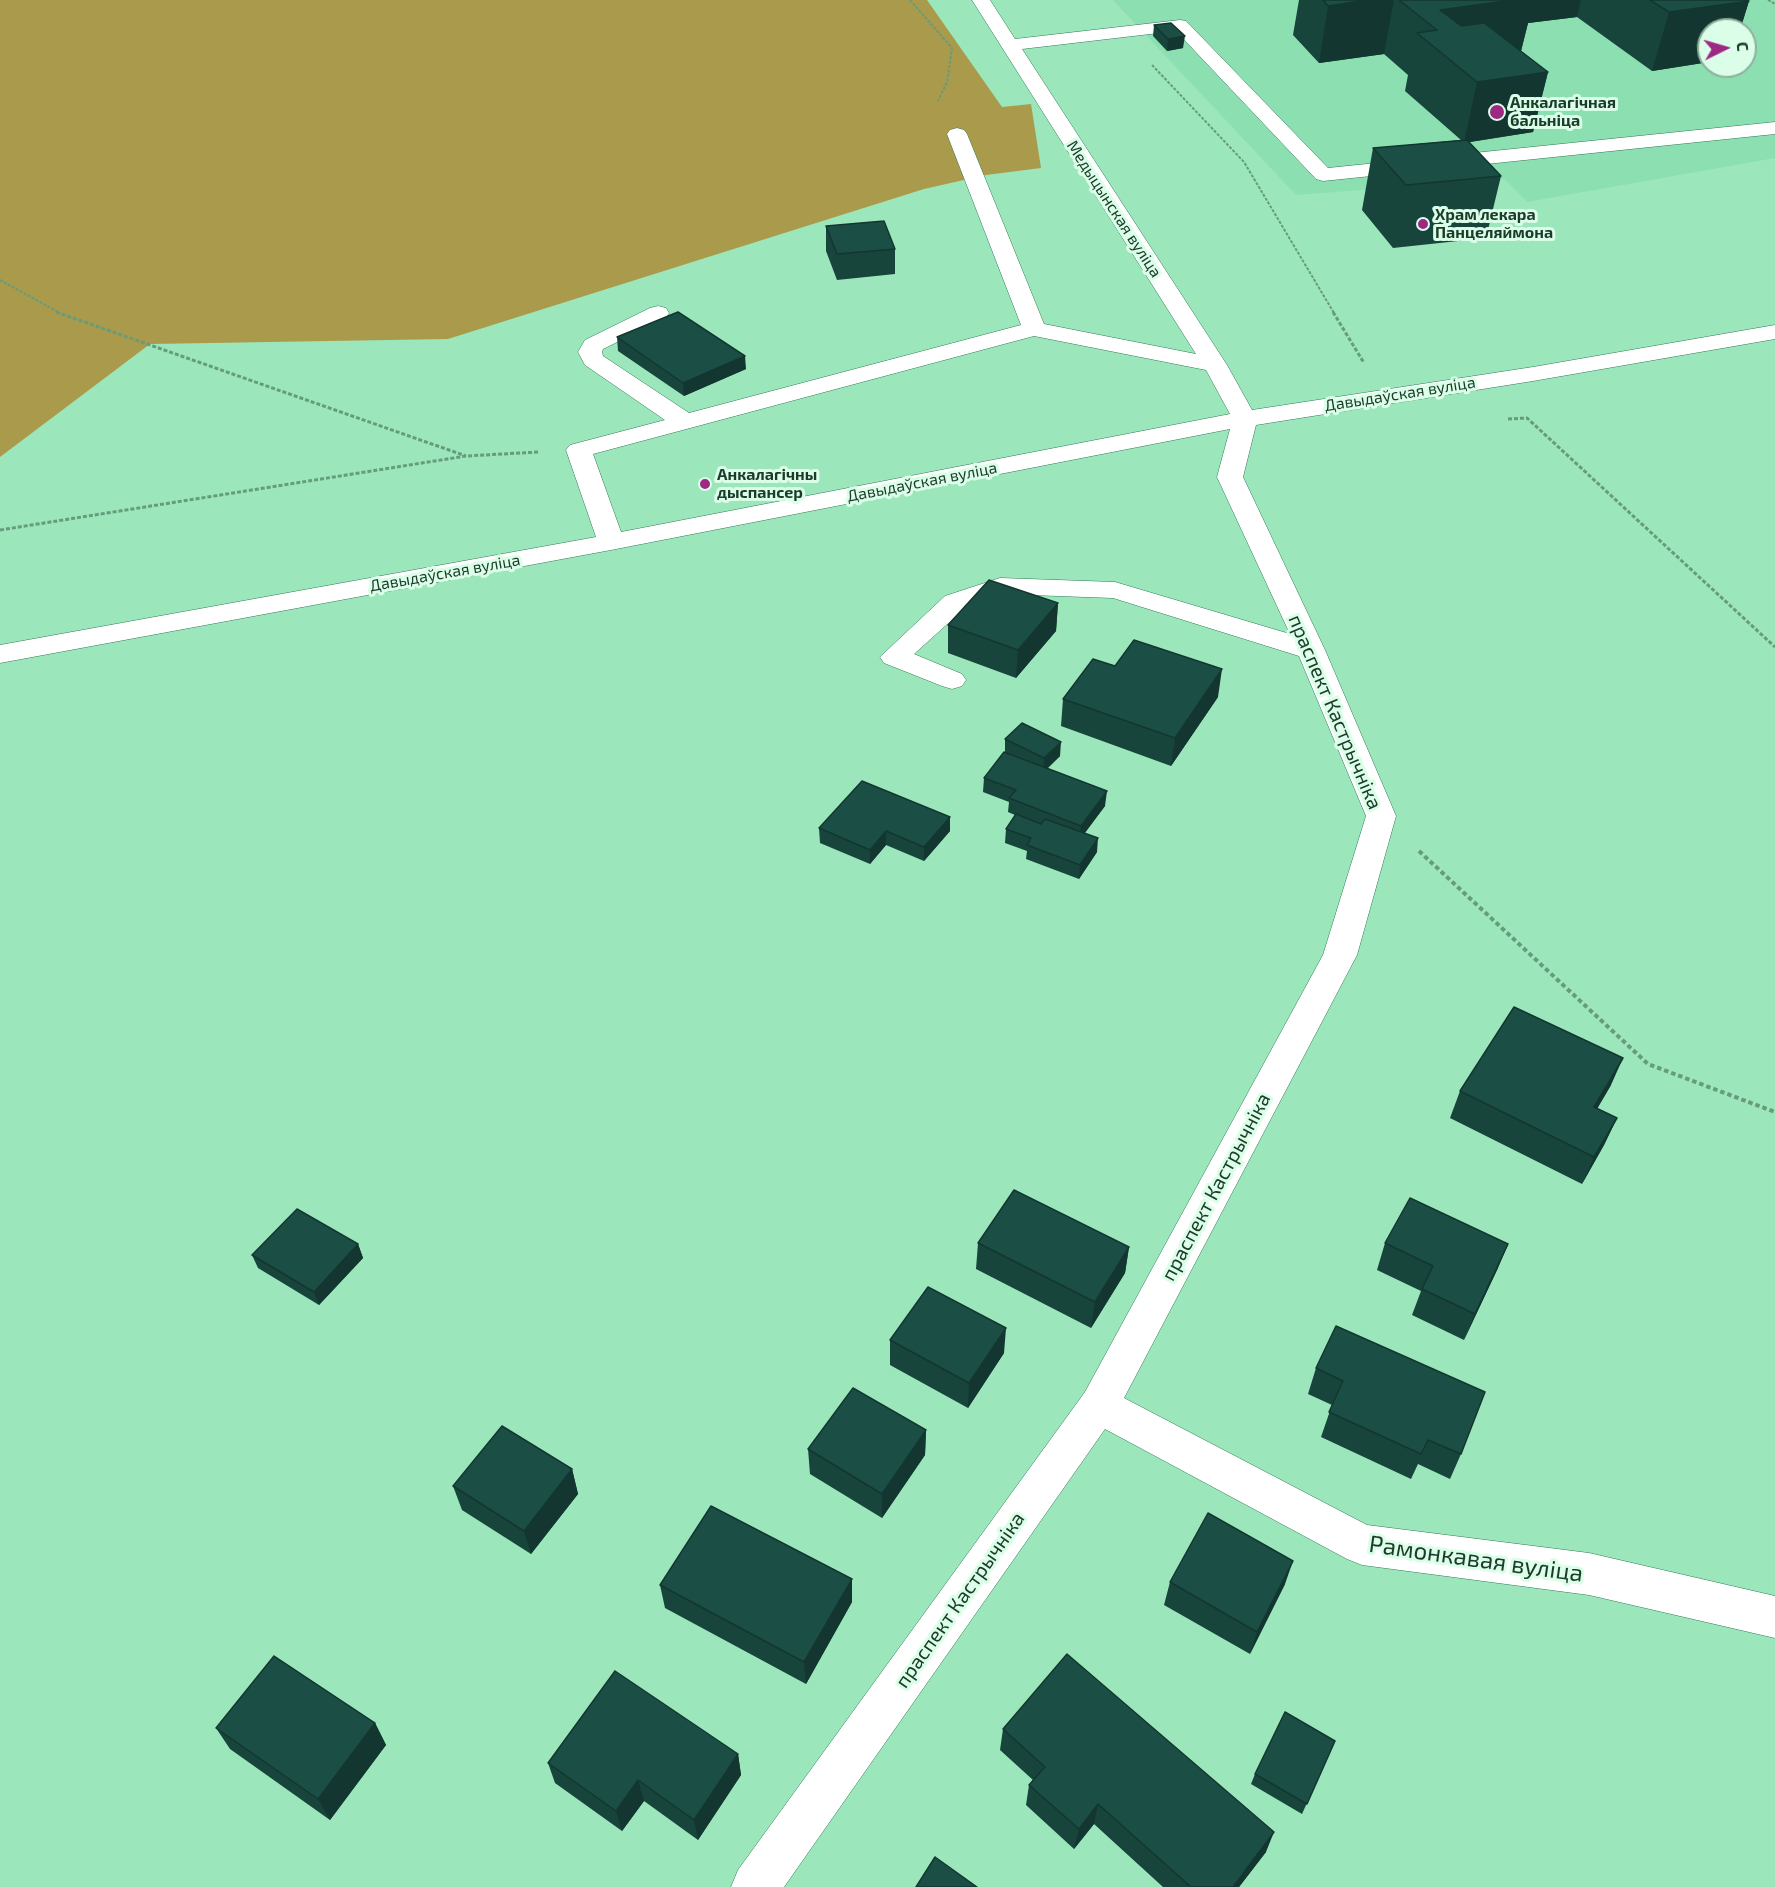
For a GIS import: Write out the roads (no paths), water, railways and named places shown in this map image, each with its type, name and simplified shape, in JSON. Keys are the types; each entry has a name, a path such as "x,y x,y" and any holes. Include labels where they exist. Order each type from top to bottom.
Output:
{"street":[{"name":"Медыцынская вуліца","path":"981,0 1215,365 1245,419"},
{"path":"1160,6 1323,175 1775,128"},
{"path":"1010,45 1180,25"},
{"path":"957,134 1034,329"},
{"path":"658,313 593,345 590,352 593,360 685,422"},
{"path":"611,542 579,450 1034,329 1215,365"},
{"name":"Давыдаўская вуліца","path":"0,654 611,542 1245,419 1533,374 1775,332"},
{"name":"праспект Кастрычніка","path":"755,1887 1099,1405 1340,955 1381,816 1311,650 1230,477 1245,419"},
{"path":"952,680 894,657 955,602 1000,586 1115,590 1311,650"},
{"name":"Рамонкавая вуліца","path":"1099,1405 1362,1545 1589,1574 1775,1617"}],"place":[{"name":"Анкалагічная бальніца","path":"1497,112"},
{"name":"Храм лекара Панцеляймона","path":"1423,224"},
{"name":"Анкалагічны дыспансер","path":"705,484"}]}
